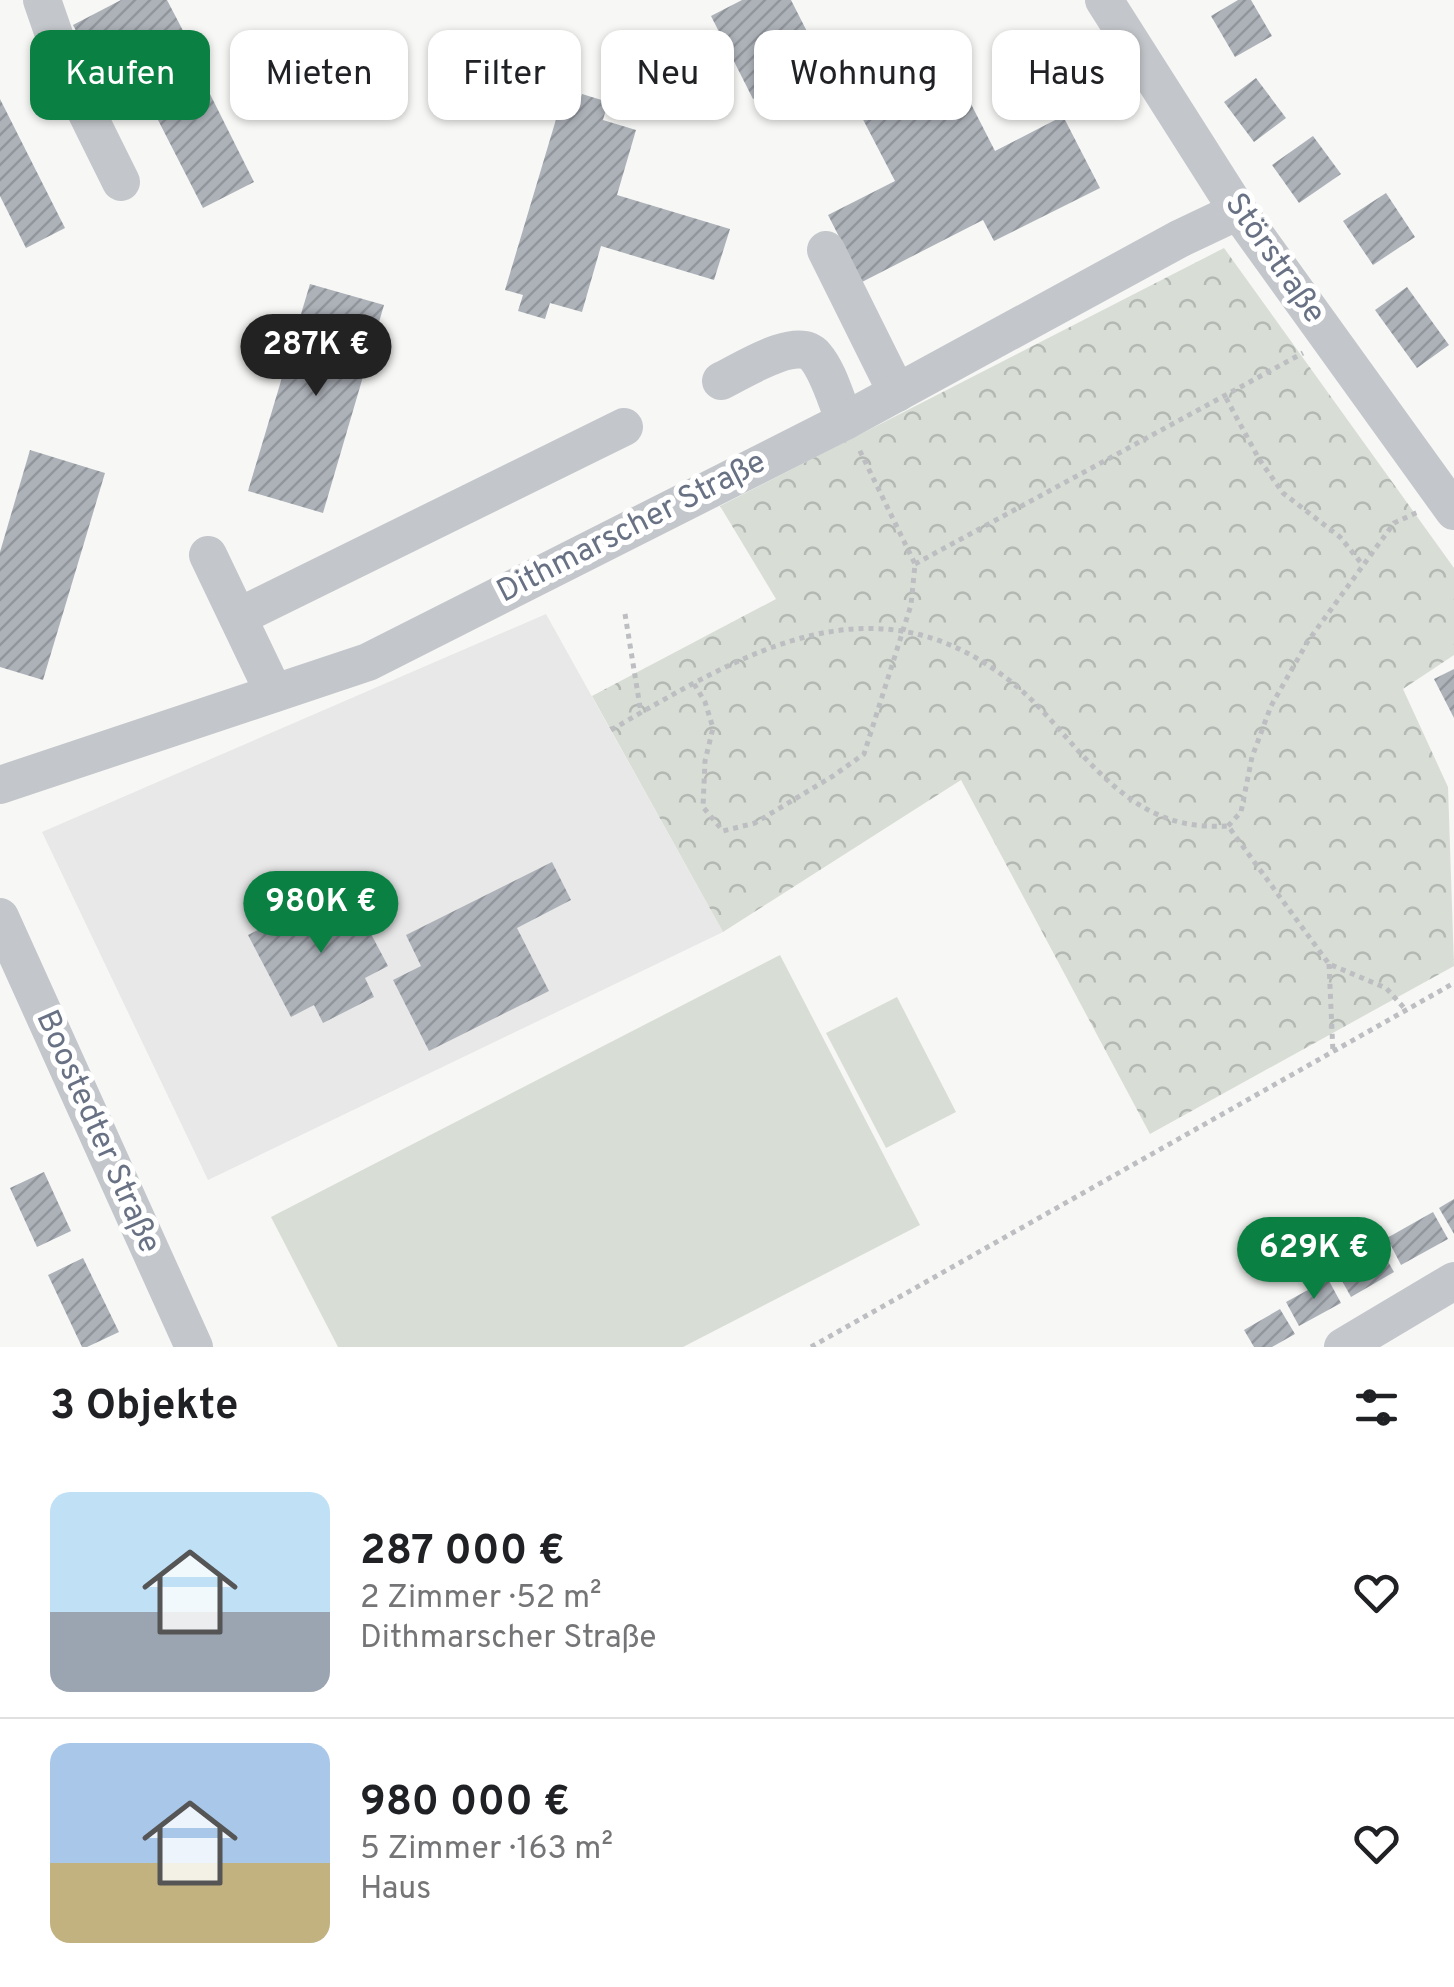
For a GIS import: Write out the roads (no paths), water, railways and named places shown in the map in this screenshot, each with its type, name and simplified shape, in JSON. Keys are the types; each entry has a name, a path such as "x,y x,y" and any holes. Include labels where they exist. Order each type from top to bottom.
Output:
{"street":[{"path":"42,0 68,75 120,182"},
{"name":"Störstraße","path":"1104,0 1238,211 1450,505"},
{"name":"Dithmarscher Straße","path":"0,785 368,662 845,421 1179,239 1238,211"},
{"path":"826,250 897,393"},
{"path":"722,381 792,348 806,348 816,356 845,421"},
{"path":"238,617 624,427"},
{"path":"208,555 274,693"},
{"name":"Boostedter Straße","path":"0,917 194,1347"},
{"path":"1343,1347 1454,1281"}]}
